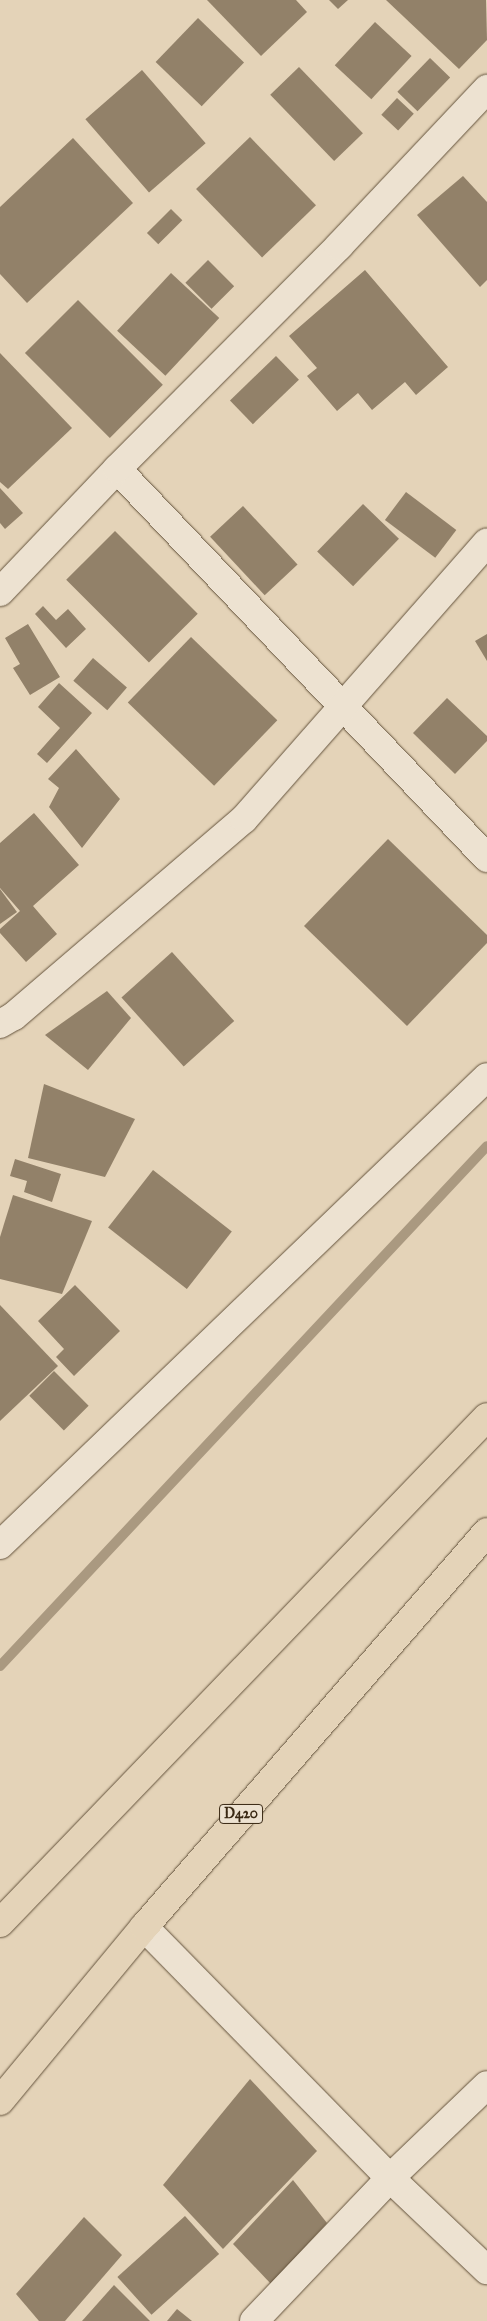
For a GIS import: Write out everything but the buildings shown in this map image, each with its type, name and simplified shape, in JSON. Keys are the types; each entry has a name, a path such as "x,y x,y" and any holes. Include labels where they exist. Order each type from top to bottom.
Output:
{"main road":[{"path":"0,1923 487,1417"},
{"name":"D420","path":"0,2101 144,1926 487,1532"}],"street":[{"path":"0,592 117,469 339,246 487,89"},
{"path":"117,469 487,858"},
{"path":"0,1024 14,1016 244,819 341,706 487,542"},
{"path":"0,1545 487,1077"},
{"path":"144,1926 390,2178 487,2270"},
{"path":"254,2321 390,2178 487,2086"}],"waterway":[{"path":"0,1666 487,1146"}]}
